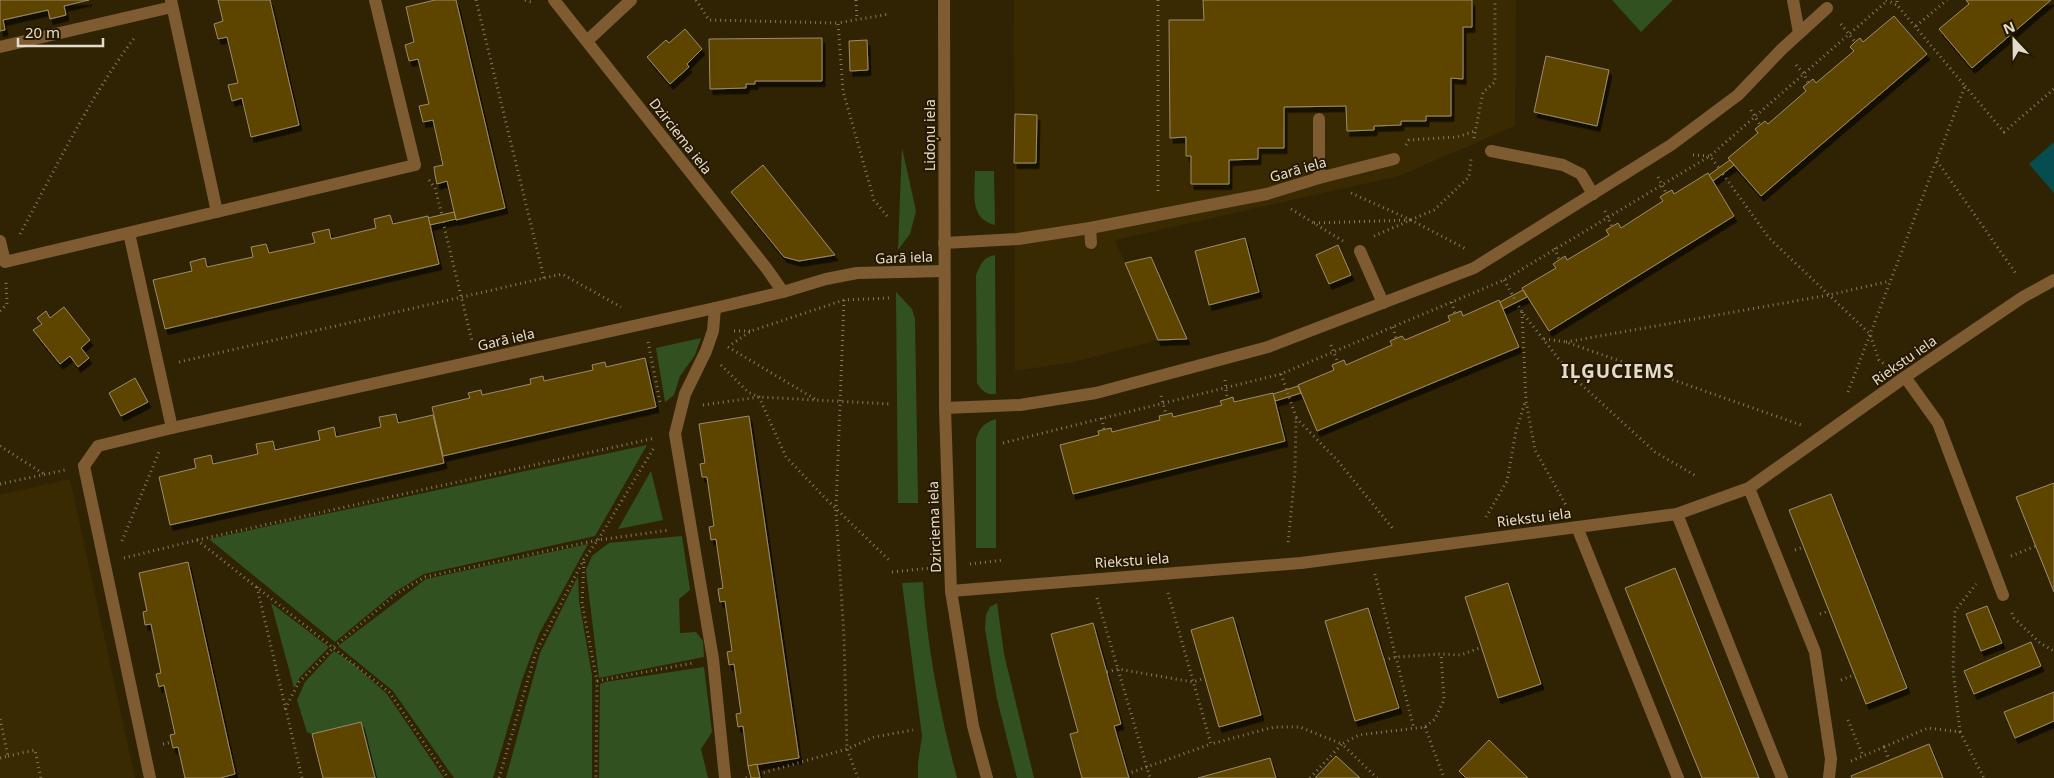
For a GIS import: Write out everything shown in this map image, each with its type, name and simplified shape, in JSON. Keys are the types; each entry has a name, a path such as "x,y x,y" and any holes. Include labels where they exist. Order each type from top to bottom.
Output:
{"street":[{"path":"0,241 5,262 415,165 375,0"},
{"name":"Dzirciema iela","path":"554,0 767,269 783,292"},
{"path":"586,41 630,0"},
{"name":"Lidoņu iela","path":"944,0 944,271"},
{"path":"1793,0 1799,33"},
{"path":"0,47 155,11 172,4 217,212"},
{"path":"945,408 1020,405 1096,393 1268,347 1474,268 1671,145 1738,95 1799,33 1827,8"},
{"path":"1319,119 1319,178"},
{"path":"1490,150 1563,165 1581,174 1593,194"},
{"name":"Garā iela","path":"944,243 1018,239 1090,228 1267,194 1319,178 1394,159"},
{"path":"1090,228 1091,243"},
{"path":"129,233 172,428"},
{"path":"1360,251 1383,304"},
{"name":"Dzirciema iela","path":"944,271 945,408 951,591 973,726 987,778"},
{"name":"Garā iela","path":"84,466 98,446 715,308 783,292 826,279 857,274 944,271"},
{"name":"Riekstu iela","path":"951,591 1288,564 1677,514 1749,488 1905,376 2023,297 2054,280"},
{"path":"715,308 713,331 706,351 685,394 675,434 713,660 725,778"},
{"path":"1905,376 1938,423 2003,595"},
{"path":"84,466 109,561 150,778"},
{"path":"1749,488 1815,652 1831,759 1829,774"},
{"path":"1677,514 1782,778"},
{"path":"1577,527 1678,778"}],"path":[{"path":"476,0 544,278"},
{"path":"696,0 709,20 838,23 889,14"},
{"path":"856,0 857,20"},
{"path":"1158,0 1158,214"},
{"path":"1474,140 1483,92 1495,82 1495,0"},
{"path":"1886,0 1897,5 1916,26 2004,132 2054,89"},
{"path":"1897,0 1897,5"},
{"path":"1916,26 1947,0"},
{"path":"0,311 7,304 5,262 83,118 116,63 155,11"},
{"path":"838,23 843,91 874,200 887,216"},
{"path":"1845,399 1965,86"},
{"path":"1475,131 1490,150"},
{"path":"1394,159 1409,140 1457,138 1475,131"},
{"path":"1267,194 1360,251 1372,236 1434,210 1469,177 1472,150"},
{"path":"1710,156 1719,168"},
{"path":"1937,161 2017,276"},
{"path":"415,165 435,188 442,215"},
{"path":"1723,174 1769,238 1870,334 1879,360 1905,376"},
{"path":"1319,178 1411,220 1486,260"},
{"path":"1314,223 1411,220"},
{"path":"444,222 477,360"},
{"path":"158,366 562,274 628,311 642,324 661,408"},
{"path":"1504,280 1522,312 1572,376 1655,452 1696,476"},
{"path":"1566,342 1829,295 1890,281"},
{"path":"722,354 727,347 750,331 844,300 889,298"},
{"path":"844,300 836,510 844,637 847,749 858,778"},
{"path":"1522,312 1526,401 1535,450 1577,527"},
{"path":"1544,338 1566,342 1801,425 1810,426"},
{"path":"727,347 815,399"},
{"path":"717,361 748,392 759,397 786,457 836,510 891,562"},
{"path":"1281,374 1296,417 1288,564"},
{"path":"680,408 759,397 890,404"},
{"path":"1483,522 1508,481 1516,431 1526,401"},
{"path":"1296,417 1337,460 1359,490 1410,549"},
{"path":"109,561 172,428"},
{"path":"109,561 660,437 598,540 584,559 536,652 499,778"},
{"path":"0,446 45,474"},
{"path":"0,484 84,466"},
{"path":"286,709 299,682 334,647 396,594 425,577 598,540 691,527"},
{"path":"197,540 389,692 448,778"},
{"path":"1984,778 1960,732 1953,669 1955,611 1991,564 2036,546"},
{"path":"1370,554 1414,729"},
{"path":"584,559 582,603 597,681 596,778"},
{"path":"1165,573 1170,604 1211,744"},
{"path":"1091,579 1150,778"},
{"path":"257,586 302,778"},
{"path":"2003,595 2014,618 2040,642 2054,650"},
{"path":"1384,660 1396,657 1440,654 1461,655 1482,647"},
{"path":"1310,778 1342,744 1359,735 1425,727 1435,719 1444,700 1440,654"},
{"path":"597,681 713,660"},
{"path":"1107,672 1118,669 1192,682 1205,678"},
{"path":"0,719 8,756"},
{"path":"1127,774 1211,744 1274,727 1300,727 1342,744 1377,778"},
{"path":"1425,727 1444,778"},
{"path":"1829,774 1928,728 1960,732"},
{"path":"759,774 847,749 874,737 913,730"},
{"path":"1884,747 1889,760"},
{"path":"0,758 35,750 41,778"},
{"path":"746,778 751,776"}],"shaded area":[{"path":"1014,0 1516,0 1515,126 1399,176 1115,240 1158,340 1074,362 1015,371"},
{"path":"70,479 135,778 0,778 0,495"}],"green space":[{"path":"1612,0 1673,0 1641,32"},
{"path":"902,148 916,211 910,234 898,250"},
{"path":"975,171 994,171 995,225 987,222 977,211 974,196"},
{"path":"995,255 996,394 990,394 985,392 977,383 976,275 985,259"},
{"path":"896,292 912,309 915,319 918,503 898,503"},
{"path":"701,338 695,355 680,376 674,395 665,402 656,348"},
{"path":"996,419 996,548 976,548 976,439 983,426"},
{"path":"647,445 595,536 424,574 395,592 335,642 209,539"},
{"path":"651,471 663,520 618,529"},
{"path":"682,536 690,590 679,599 680,633 696,632 703,641 704,657 599,678 586,570 592,556 609,543"},
{"path":"588,544 539,634 522,680 493,778 454,778 393,691 338,646 426,579"},
{"path":"578,576 579,601 592,675 592,778 506,778 540,653"},
{"path":"923,582 935,680 957,778 918,778 922,736 902,583"},
{"path":"271,603 329,647 300,677 294,688"},
{"path":"997,603 1004,654 1034,778 1017,778 997,699 985,629 986,615 990,607"},
{"path":"334,651 353,664 387,694 444,778 375,778 361,722 312,734 307,732 297,700 305,682"},
{"path":"704,667 712,732 701,749 708,778 599,778 600,684"}],"water":[{"path":"2054,142 2054,193 2029,164"}],"building":[{"path":"0,0 89,0 64,6 66,15 50,19 48,10 3,20 5,30 0,31"},
{"path":"218,0 270,0 299,125 251,137 242,98 232,101 228,85 238,83 227,37 218,39 214,24 223,21"},
{"path":"435,0 456,0 505,208 456,220 447,181 437,184 434,167 443,165 433,120 423,122 419,106 429,104 418,59 409,61 405,45 414,42 406,7"},
{"path":"1203,0 1472,0 1472,27 1463,27 1463,79 1451,78 1451,116 1426,116 1426,121 1401,121 1401,125 1374,126 1374,130 1347,131 1346,106 1284,107 1284,148 1258,148 1258,159 1229,160 1229,184 1191,184 1191,156 1186,156 1186,137 1170,138 1169,20 1204,20"},
{"path":"1966,0 2051,0 1972,68 1939,29 1969,4"},
{"path":"1894,16 1927,54 1761,196 1728,158 1758,133 1755,129 1765,121 1768,124 1806,91 1803,87 1813,79 1816,83 1854,51 1850,47 1855,42 1860,38 1863,42"},
{"path":"685,29 702,49 687,64 689,67 670,84 647,57 666,40 669,43"},
{"path":"822,38 822,81 755,81 755,84 746,84 746,88 710,89 709,39"},
{"path":"867,40 868,70 850,71 849,41"},
{"path":"1546,56 1609,70 1597,126 1534,112"},
{"path":"1015,114 1037,115 1036,163 1014,163"},
{"path":"1730,160 1734,165 1713,181 1709,175"},
{"path":"763,165 835,255 799,261 784,257 731,192"},
{"path":"1708,173 1734,216 1549,331 1522,288 1556,268 1553,264 1565,256 1567,260 1609,235 1606,230 1618,223 1621,228 1663,201 1660,197 1666,193 1672,190 1674,194"},
{"path":"454,212 456,219 430,225 428,218"},
{"path":"390,215 393,224 428,216 439,264 165,329 153,280 192,271 190,262 205,258 207,267 253,257 251,247 266,244 269,253 315,243 312,233 329,229 331,239 376,228 374,219"},
{"path":"1245,238 1259,292 1209,305 1195,251"},
{"path":"1338,245 1351,275 1329,284 1316,255"},
{"path":"1151,257 1187,339 1158,340 1125,263"},
{"path":"1523,290 1527,297 1503,309 1500,302"},
{"path":"1499,300 1519,347 1317,431 1298,385 1334,370 1332,365 1344,360 1346,365 1392,345 1390,341 1402,336 1405,340 1450,321 1448,316 1461,311 1463,316"},
{"path":"64,307 90,340 81,348 89,358 78,367 70,356 60,364 33,330 42,324 37,318 46,311 50,318"},
{"path":"645,358 656,407 443,456 432,407 470,398 468,393 481,390 482,395 531,384 530,379 543,376 544,381 593,370 592,365 605,362 606,367"},
{"path":"135,378 148,402 121,416 109,393"},
{"path":"1298,386 1301,393 1275,401 1273,394"},
{"path":"1273,393 1285,441 1073,494 1060,445 1099,435 1098,431 1111,428 1112,432 1160,420 1159,416 1172,413 1173,417 1222,405 1220,401 1233,397 1234,402"},
{"path":"396,414 398,423 433,415 444,463 170,525 159,477 196,468 194,459 211,455 213,464 258,454 256,444 273,441 275,450 320,440 318,431 334,427 336,437 381,427 379,417"},
{"path":"749,416 799,758 748,766 743,726 738,727 736,714 741,713 734,664 729,665 727,652 732,651 725,601 720,602 718,589 723,588 716,539 711,540 709,527 714,526 707,477 702,477 700,464 705,463 699,424"},
{"path":"2054,483 2054,592 2016,497"},
{"path":"1831,494 1907,688 1866,704 1789,510"},
{"path":"188,562 235,774 220,778 185,778 178,747 173,748 170,735 175,734 164,685 159,687 156,674 161,673 151,624 145,625 143,612 147,611 139,573"},
{"path":"1675,568 1759,778 1702,778 1625,588"},
{"path":"1508,583 1541,684 1498,698 1465,597"},
{"path":"1987,606 2002,643 1981,651 1966,614"},
{"path":"1368,608 1399,708 1355,721 1325,621"},
{"path":"1233,617 1261,715 1219,727 1191,630"},
{"path":"1093,623 1121,724 1114,726 1129,778 1082,778 1070,734 1078,732 1051,634"},
{"path":"2031,642 2041,666 1974,694 1964,671"},
{"path":"2054,692 2054,721 2015,738 2004,712"},
{"path":"361,722 375,778 323,778 312,734"},
{"path":"1489,740 1528,778 1466,778 1459,771"},
{"path":"1929,744 1943,778 1852,778 1851,776"},
{"path":"1336,756 1360,778 1315,778"},
{"path":"1270,758 1276,778 1198,778"},
{"path":"757,764 760,778 751,778 748,766"}],"district":[{"name":"IĻĢUCIEMS","path":"1618,371"}]}
